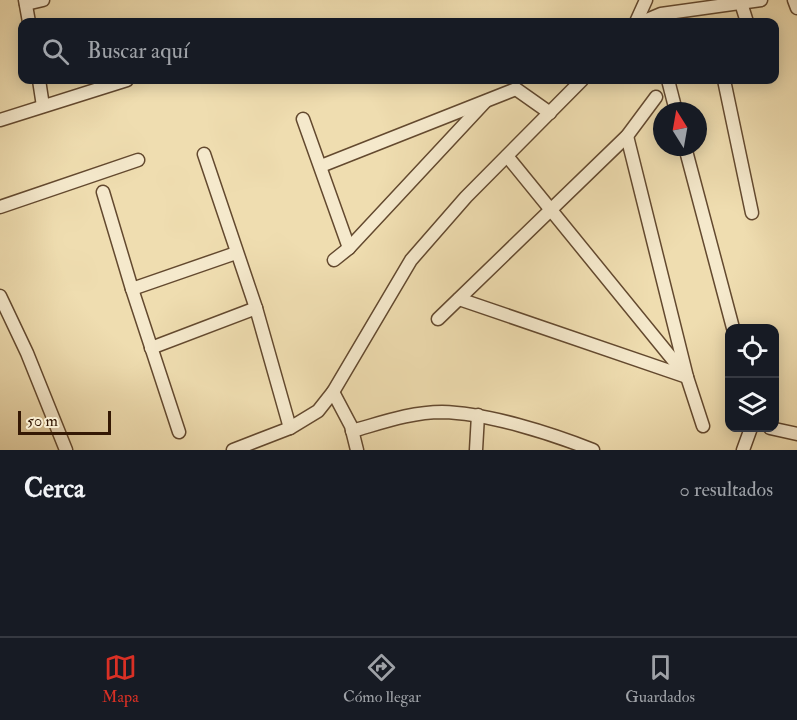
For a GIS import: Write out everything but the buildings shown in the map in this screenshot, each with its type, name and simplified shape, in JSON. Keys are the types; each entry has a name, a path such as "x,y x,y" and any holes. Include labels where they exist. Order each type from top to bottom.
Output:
{"street":[{"path":"28,18 25,2 43,0"},
{"path":"644,18 646,0"},
{"path":"652,18 661,14 761,0"},
{"path":"794,0 797,8"},
{"path":"741,3 746,18"},
{"path":"40,84 43,106"},
{"path":"0,120 115,84"},
{"path":"233,450 290,428 318,411 333,392 411,260 465,197 578,84"},
{"path":"669,84 674,102"},
{"path":"725,84 752,213"},
{"path":"321,166 516,89 550,112"},
{"path":"438,319 550,208 627,136 656,97"},
{"path":"334,260 349,248 488,99"},
{"path":"303,119 349,248"},
{"path":"627,136 687,377 703,426"},
{"path":"204,154 256,308 290,428"},
{"path":"507,156 687,377"},
{"path":"687,156 732,324"},
{"path":"0,207 138,160"},
{"path":"103,192 178,432"},
{"path":"132,290 236,253"},
{"path":"0,296 27,353 66,450"},
{"path":"459,299 687,377"},
{"path":"151,348 256,308"},
{"path":"333,392 352,431 357,450"},
{"path":"352,431 402,417 440,412 478,415 570,441 593,450"},
{"path":"476,450 478,415"},
{"path":"779,430 797,434"},
{"path":"743,450 750,432"}]}
